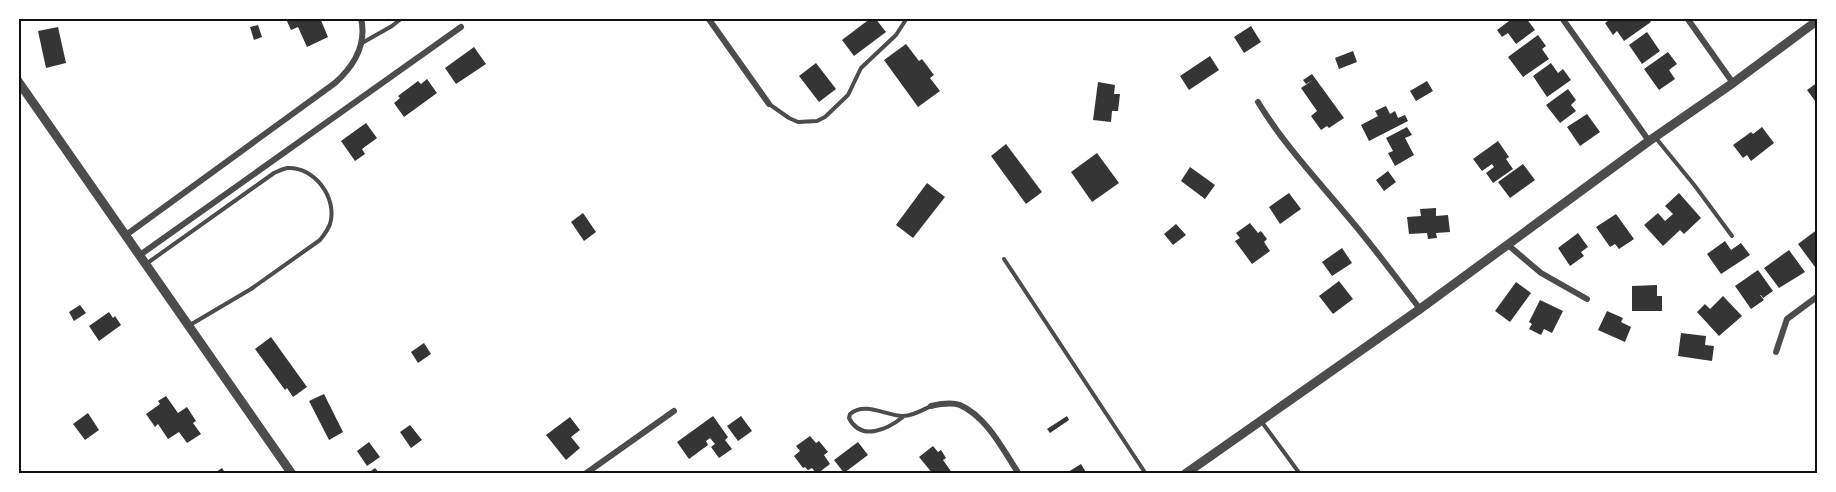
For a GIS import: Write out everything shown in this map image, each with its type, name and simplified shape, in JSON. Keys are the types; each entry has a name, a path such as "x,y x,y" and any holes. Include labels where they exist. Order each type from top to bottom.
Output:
{"street":[{"path":"126,235 345,75 362,43 361,18"},
{"path":"708,18 769,104"},
{"path":"1562,18 1652,139"},
{"path":"1687,18 1733,82"},
{"path":"1185,474 1420,309 1818,20"},
{"path":"143,260 461,27"},
{"path":"18,81 292,474"},
{"path":"1258,102 1274,129 1291,151 1367,239 1420,309"},
{"path":"1508,245 1541,273 1587,299"},
{"path":"1776,352 1787,319 1818,296"},
{"path":"931,406 958,404 978,416 1019,474"},
{"path":"585,474 674,411"}],"lane":[{"path":"362,43 402,18"},
{"path":"769,104 798,122 817,122 848,95 861,68 896,35 907,18"},
{"path":"1652,139 1695,186 1732,236"},
{"path":"143,260 285,168 306,172 322,185 332,210 331,222 320,240 251,289 189,326"},
{"path":"1004,259 1146,474"},
{"path":"903,417 865,408 853,411 849,418 854,425 867,432 873,432 931,406"},
{"path":"1261,421 1300,474"}],"building":[{"path":"320,18 328,37 307,47 298,27 291,30 286,19"},
{"path":"871,18 875,18 886,32 854,56 842,40"},
{"path":"1513,18 1526,18 1535,30 1516,44 1508,33 1502,37 1497,30"},
{"path":"1612,18 1648,18 1651,22 1624,41 1617,31 1613,35 1605,23"},
{"path":"258,25 262,37 254,40 250,27"},
{"path":"1251,26 1261,42 1244,53 1234,37"},
{"path":"58,27 66,63 46,68 38,31"},
{"path":"1647,32 1660,51 1642,64 1629,45"},
{"path":"1538,35 1546,46 1542,49 1549,59 1523,77 1508,57"},
{"path":"906,44 919,61 922,59 934,75 930,78 940,91 918,107 884,60"},
{"path":"474,47 486,64 456,84 445,68"},
{"path":"1353,51 1357,62 1339,69 1335,58"},
{"path":"1668,52 1677,64 1669,70 1675,79 1659,90 1644,69"},
{"path":"1210,56 1219,70 1189,90 1180,76"},
{"path":"816,63 836,89 819,102 799,76"},
{"path":"1551,63 1558,73 1563,69 1571,80 1547,97 1533,76"},
{"path":"1312,74 1344,118 1329,128 1327,126 1321,130 1311,116 1317,111 1301,88 1313,80 1306,84 1303,80"},
{"path":"427,79 437,93 404,117 394,103 400,98 398,96 418,81 421,84"},
{"path":"1427,81 1433,91 1416,101 1410,91"},
{"path":"1098,82 1115,85 1114,94 1120,94 1118,111 1112,111 1111,122 1093,120"},
{"path":"1818,82 1818,105 1807,90"},
{"path":"1568,89 1576,100 1571,105 1576,111 1560,123 1546,105"},
{"path":"1386,106 1390,114 1395,111 1398,118 1405,115 1408,121 1369,141 1361,125 1378,116 1375,111"},
{"path":"1587,114 1600,132 1580,146 1567,127"},
{"path":"366,123 377,138 362,149 365,154 355,161 341,141"},
{"path":"1407,127 1412,135 1405,138 1414,155 1395,166 1388,153 1393,151 1386,138"},
{"path":"1762,127 1774,143 1751,161 1747,155 1743,158 1733,145"},
{"path":"1498,141 1509,157 1506,159 1513,169 1493,183 1486,173 1494,167 1492,164 1482,171 1473,159"},
{"path":"1006,144 1042,192 1026,204 991,156"},
{"path":"1097,153 1119,183 1092,202 1071,172"},
{"path":"1523,164 1535,180 1510,198 1498,182"},
{"path":"1190,167 1215,185 1205,199 1181,181"},
{"path":"1388,171 1396,182 1384,191 1376,180"},
{"path":"927,183 945,197 913,238 896,225"},
{"path":"1289,193 1301,209 1280,224 1269,207"},
{"path":"1679,193 1701,218 1684,234 1680,230 1663,246 1644,225 1658,213 1665,221 1673,214 1665,206"},
{"path":"1436,208 1436,216 1448,215 1450,232 1436,233 1437,238 1428,239 1427,233 1409,234 1407,217 1421,216 1420,209"},
{"path":"583,213 596,232 584,241 571,222"},
{"path":"1616,214 1634,239 1619,249 1615,244 1610,247 1596,227"},
{"path":"1250,223 1267,239 1264,242 1270,251 1252,264 1235,241 1240,238 1236,233"},
{"path":"1176,224 1186,235 1173,245 1164,234"},
{"path":"1818,229 1818,265 1815,267 1798,244"},
{"path":"1578,233 1588,247 1581,252 1584,256 1570,266 1558,248"},
{"path":"1725,241 1731,250 1741,243 1750,255 1721,274 1707,254"},
{"path":"1342,248 1352,263 1332,276 1322,262"},
{"path":"1789,250 1805,272 1779,288 1764,268"},
{"path":"1758,270 1773,291 1763,298 1760,295 1764,300 1751,309 1735,286"},
{"path":"1339,281 1353,299 1333,314 1319,296"},
{"path":"1516,282 1531,293 1510,322 1495,311"},
{"path":"1657,285 1657,296 1662,296 1662,311 1632,311 1632,286"},
{"path":"1723,296 1742,316 1719,336 1697,312 1705,304 1710,309"},
{"path":"1540,300 1563,311 1552,333 1544,329 1541,335 1529,329 1532,324 1529,322"},
{"path":"80,305 86,313 74,321 69,312"},
{"path":"1607,311 1623,318 1621,322 1631,327 1625,342 1598,330"},
{"path":"109,312 121,325 99,341 89,326"},
{"path":"1681,333 1706,336 1705,345 1714,346 1712,361 1678,356"},
{"path":"271,337 307,387 293,397 287,388 285,390 255,349"},
{"path":"424,343 431,354 418,363 411,352"},
{"path":"324,394 343,432 329,440 309,401"},
{"path":"166,396 178,413 187,407 196,421 193,423 201,434 187,443 179,432 168,439 158,424 155,427 146,414 160,404 158,401"},
{"path":"88,413 99,430 85,440 73,424"},
{"path":"713,416 728,437 725,440 732,449 719,458 711,447 715,444 710,438 706,441 708,445 689,459 677,442"},
{"path":"741,416 752,431 738,441 727,426"},
{"path":"1067,416 1069,420 1050,433 1047,429"},
{"path":"570,417 580,430 571,437 580,448 566,460 546,435"},
{"path":"410,425 422,440 411,448 400,432"},
{"path":"810,436 816,443 819,441 828,452 824,455 830,464 817,474 812,468 808,470 803,468 794,456 800,451 796,446"},
{"path":"369,442 380,457 367,466 357,451"},
{"path":"858,442 868,455 844,473 834,460"},
{"path":"933,446 938,452 941,450 946,458 943,460 953,474 933,474 919,457"},
{"path":"1081,464 1087,474 1065,474"},
{"path":"222,468 226,474 213,474"},
{"path":"375,468 380,474 367,474"}]}
